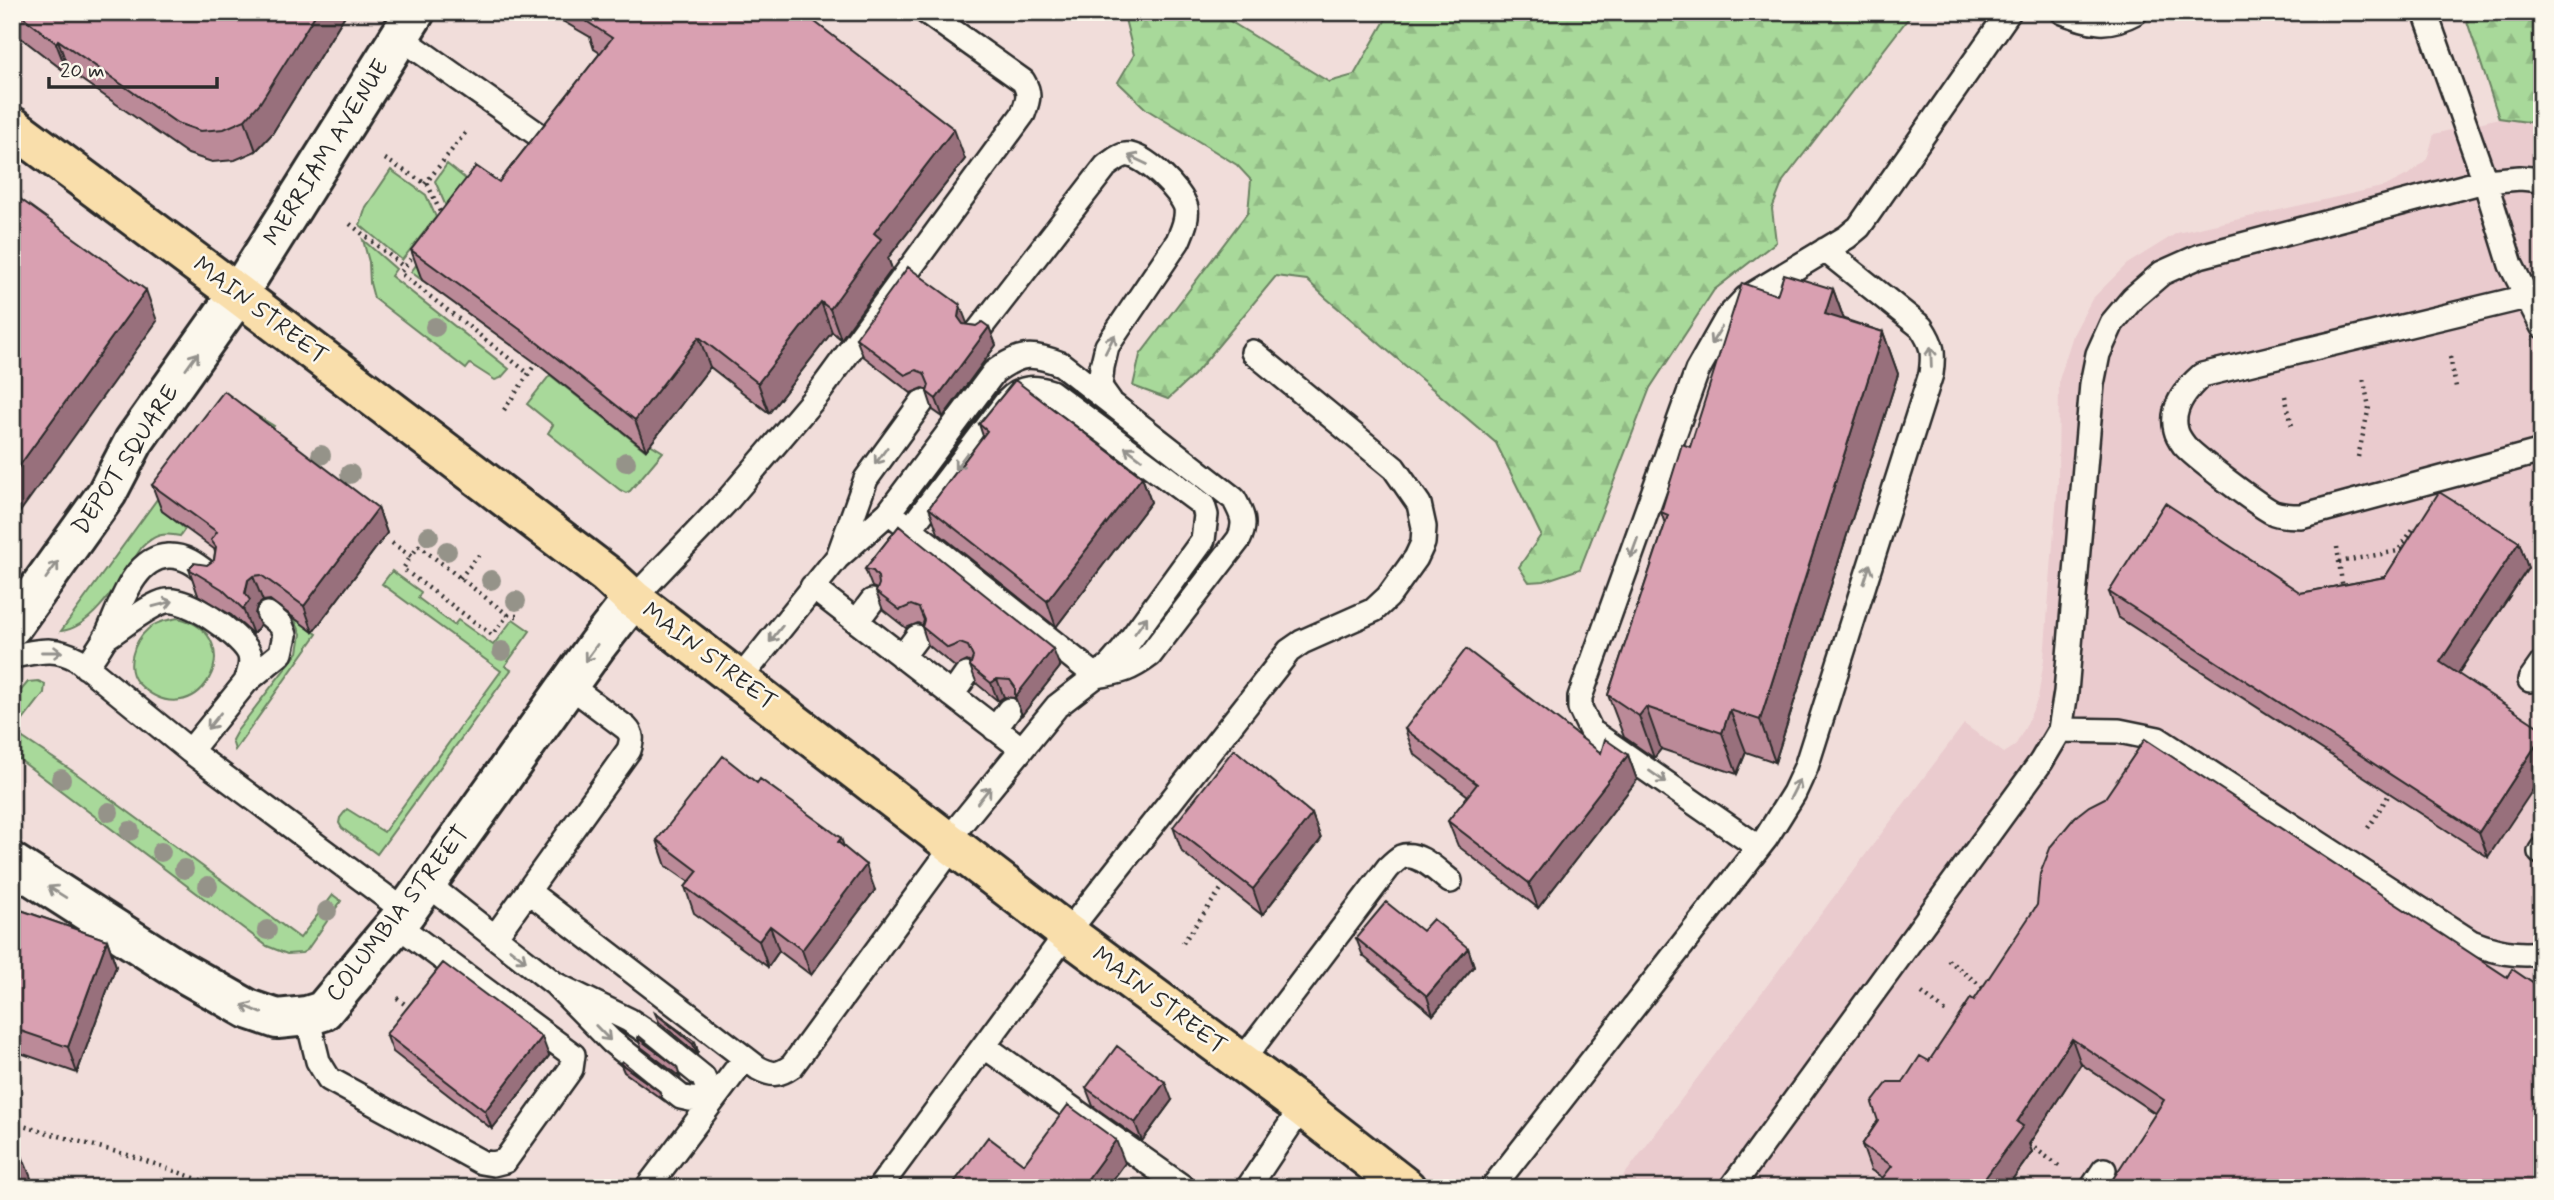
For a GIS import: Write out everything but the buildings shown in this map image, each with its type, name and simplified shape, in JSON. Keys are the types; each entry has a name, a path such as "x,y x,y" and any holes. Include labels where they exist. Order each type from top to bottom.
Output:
{"main road":[{"name":"MAIN STREET","path":"12,126 607,575 633,599 1067,933 1302,1107 1406,1188"}],"street":[{"name":"MERRIAM AVENUE","path":"238,294 408,25"},
{"name":"DEPOT SQUARE","path":"12,626 107,493 134,441 238,294"},
{"name":"COLUMBIA STREET","path":"12,863 177,969 248,1009 277,1019 307,1016 323,1011 409,906 633,599"}],"lane":[{"path":"633,599 734,493 818,394 1023,114 1030,97 1023,81 926,12"},
{"path":"1758,847 1591,731 1580,709 1580,697 1697,371 1710,344 1727,318 1746,298 1859,227 2009,12"},
{"path":"2063,12 2101,24 2136,12"},
{"path":"2425,12 2485,181 2511,265 2525,298 2542,326"},
{"path":"408,25 536,134"},
{"path":"978,331 1106,166 1126,155 1136,156 1145,161 1176,191 1186,209 1185,225 1178,241 1107,346 1100,387 1114,406"},
{"path":"1731,1188 2041,762 2060,730 2066,692 2092,384 2098,354 2112,323 2133,298 2162,273 2200,256 2485,181 2520,178 2542,180"},
{"path":"1492,1188 1758,847 1784,809 1806,767 1929,381 1934,354 1921,327 1825,250"},
{"path":"2525,298 2202,375 2183,394 2175,418 2176,431 2184,446 2260,506 2286,516 2301,516 2542,451"},
{"path":"879,1188 1067,933 1289,651 1302,642 1374,610 1407,573 1423,543 1424,527 1419,504 1394,468 1253,352"},
{"path":"739,680 837,558 889,512 994,372 1010,360 1028,355 1061,364 1234,499 1244,520 1244,529 1150,655 1124,672 1096,676 1055,653 962,580 889,512"},
{"path":"529,892 758,1068 779,1074 792,1066 950,843 1056,706 1096,676 1124,650 1203,540 1206,515 1203,505 1051,392 1028,388 1015,392 1007,401 915,539"},
{"path":"837,558 866,479 922,402"},
{"path":"86,667 105,638 131,584 142,569 154,560 167,556 181,557 212,576"},
{"path":"812,587 1022,749"},
{"path":"105,638 165,601 188,604 199,609 247,650 251,660 246,682"},
{"path":"857,621 872,601"},
{"path":"190,751 246,682 281,653 285,635 281,625 268,614"},
{"path":"902,657 917,637"},
{"path":"12,656 52,649 64,652 86,667 190,751 409,906 573,1055 572,1069 505,1161 493,1164 481,1162 329,1079 318,1060 307,1016"},
{"path":"952,695 966,675"},
{"path":"495,937 629,750 632,740 631,733 626,728 569,685"},
{"path":"995,729 1009,710"},
{"path":"2060,730 2119,731 2158,739 2471,942 2497,952 2521,955 2542,953"},
{"path":"1241,1062 1388,868 1401,857 1413,856 1450,881"},
{"path":"409,906 495,937 555,984 611,1041 681,1097 713,1100"},
{"path":"555,984 629,1020 650,1034 703,1077 713,1100"},
{"path":"984,1046 1184,1188"},
{"path":"647,1188 746,1058"},
{"path":"1248,1188 1302,1107"}],"path":[{"path":"386,159 425,184 443,218"},
{"path":"425,184 443,161"},
{"path":"350,224 404,267"},
{"path":"420,247 400,273 528,373"},
{"path":"504,410 536,363"},
{"path":"2363,436 2370,407"},
{"path":"2343,595 2339,562 2398,551 2418,521"},
{"path":"392,543 411,556"},
{"path":"419,546 509,615 492,635 402,569 411,556 419,546"},
{"path":"460,578 479,555"},
{"path":"2375,818 2390,793"},
{"path":"1183,943 1224,885"},
{"path":"1976,982 1994,996"},
{"path":"12,1123 135,1157 223,1188"}],"shaded area":[{"path":"2499,118 2542,124 2542,1188 1624,1188 1619,1182 1964,724 2004,753 2015,746 2026,726 2038,698 2044,659 2058,480 2059,380 2073,335 2092,299 2127,264 2177,233 2386,186 2411,173 2427,159 2434,134"}],"green space":[{"path":"1114,12 1215,12 1329,82 1354,75 1390,12 1913,12 1783,181 1772,209 1776,242 1714,290 1650,388 1580,569 1544,581 1529,582 1519,567 1541,535 1496,443 1307,280 1276,276 1194,375 1168,399 1133,386 1140,355 1248,212 1251,180 1237,165 1146,109 1118,82 1134,55 1125,19"},
{"path":"2464,12 2542,12 2542,124 2499,118"},
{"path":"447,164 487,196 422,280 411,272 451,218 435,181"},
{"path":"391,170 426,195 436,217 402,260 360,225 366,207"},
{"path":"363,240 396,269 391,276 509,369 501,378 495,380 470,364 466,369 374,298"},
{"path":"550,375 645,450 650,444 663,452 630,491 626,493 620,490 548,433 553,425 527,404"},
{"path":"230,399 274,426 262,439 162,510 185,529 180,536 164,535 146,543 97,610 73,628 61,631"},
{"path":"392,571 421,592 418,598 454,625 458,620 493,645 513,619 530,631 505,666 511,670 377,854 342,828 340,818 347,809 384,832 501,671 382,584"},
{"path":"293,616 317,634 235,750 232,740 237,731 298,652 301,634"},
{"path":"178,618 201,628 212,644 214,662 209,679 196,693 180,700 160,698 138,683 131,662 135,647 148,629 158,623"},
{"path":"38,681 45,684 44,693 14,732 74,772 300,938 333,895 341,901 307,950 287,954 267,946 12,754 12,701 28,682"}]}
